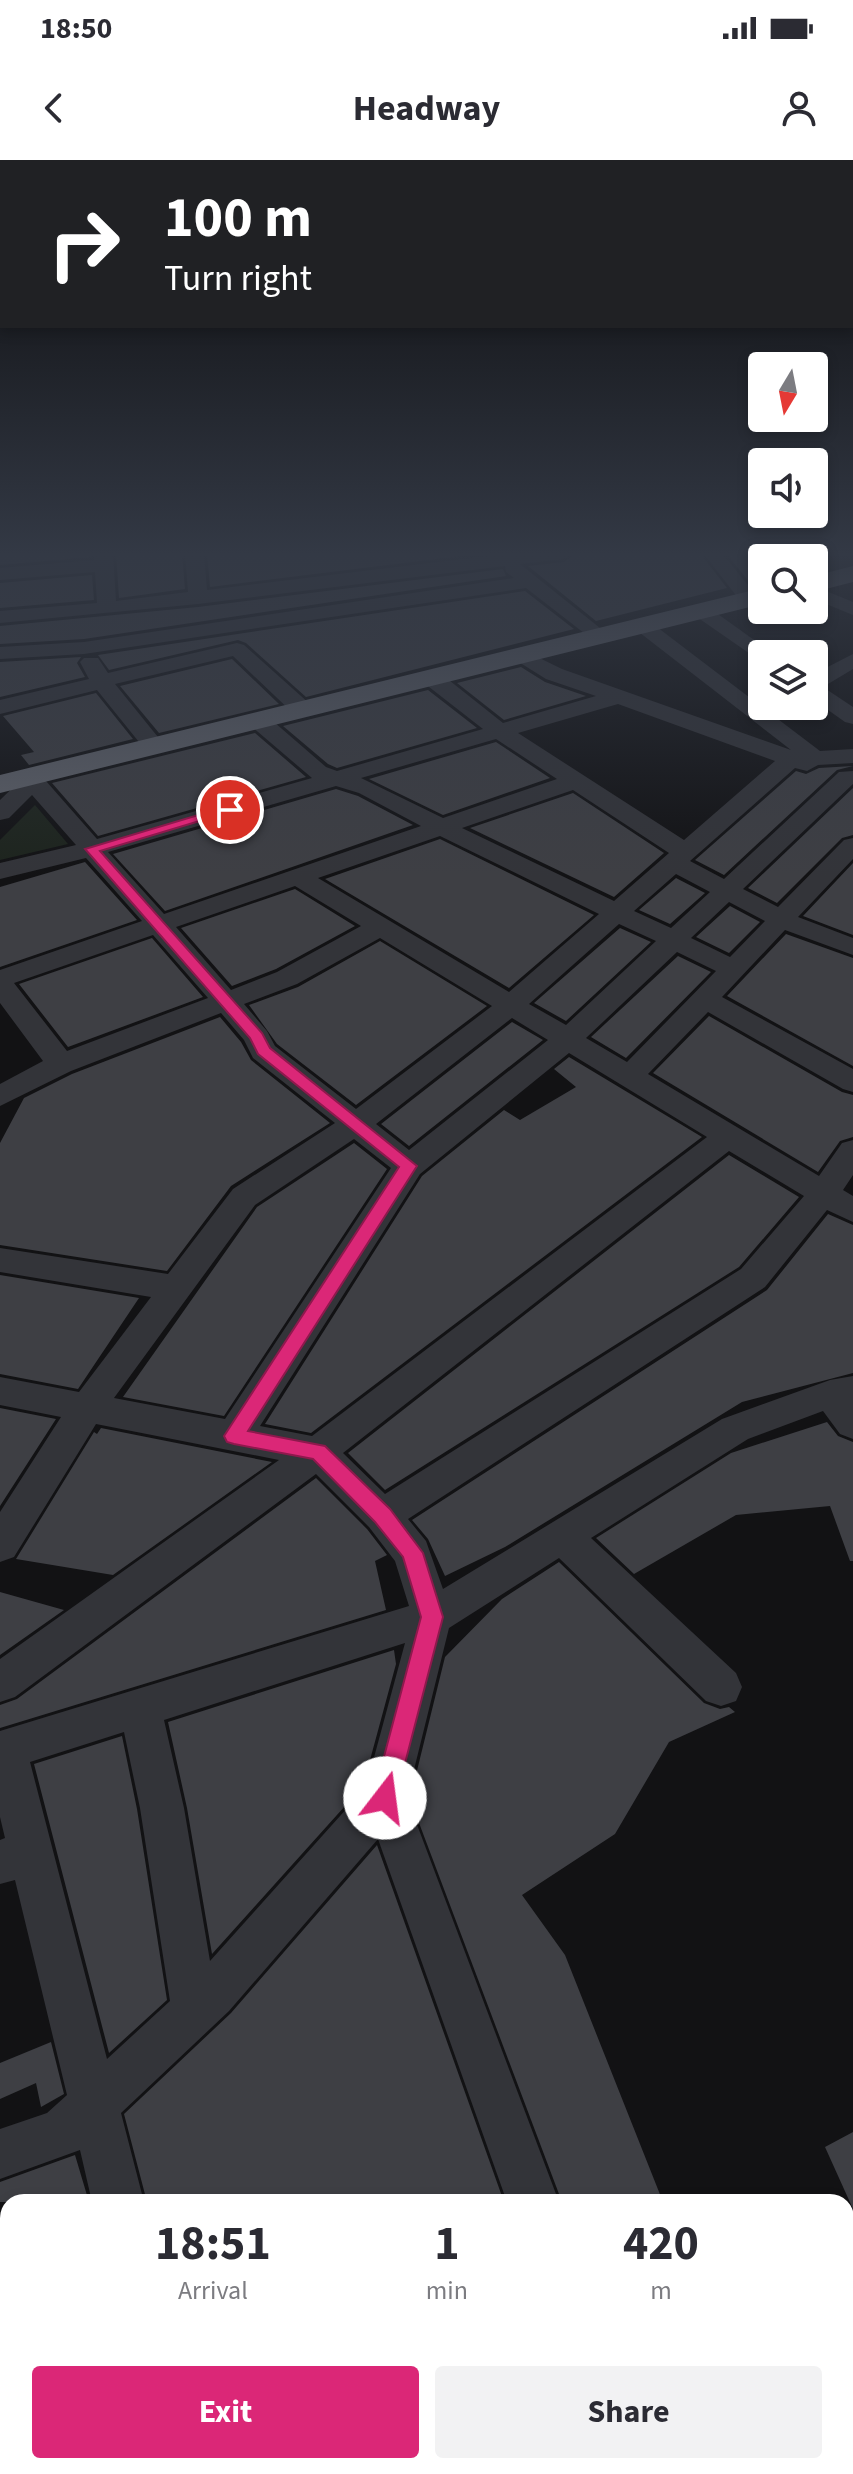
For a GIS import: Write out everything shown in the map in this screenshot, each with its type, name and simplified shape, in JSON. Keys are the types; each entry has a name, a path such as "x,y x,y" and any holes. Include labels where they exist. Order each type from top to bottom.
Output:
{"highway":[{"path":"0,784 36,778 498,661"}],"street":[{"path":"91,661 102,682 155,747"},
{"path":"0,707 188,661"},
{"path":"250,661 303,710"},
{"path":"531,661 554,674 618,697 851,771"},
{"path":"686,661 803,758"},
{"path":"828,675 851,661"},
{"path":"432,678 499,731 578,780 726,890 782,920 853,947"},
{"path":"0,871 91,849 618,697"},
{"path":"828,700 853,717"},
{"path":"259,721 318,772 367,788 734,969"},
{"path":"2,1538 86,1409 244,1197 355,1125 510,1006 679,857 803,758"},
{"path":"234,1436 409,1166 567,1040 851,771"},
{"path":"0,813 36,778 91,849 257,1037 263,1051 409,1166"},
{"path":"61,1064 0,982 578,780"},
{"path":"629,1077 853,845"},
{"path":"298,877 378,928 853,1211"},
{"path":"0,1096 61,1064 287,978 378,928"},
{"path":"706,999 853,1082"},
{"path":"0,1683 318,1452 728,1136"},
{"path":"382,1516 753,1278 824,1193 853,1151"},
{"path":"0,1260 176,1288"},
{"path":"0,1391 318,1452 382,1516 412,1553 432,1617 385,1798 195,2010 93,2105 62,2133 0,2154"},
{"path":"116,2194 93,2105 16,1858 3,1750 432,1617 735,1429 842,1392 853,1424"},
{"path":"563,1537 721,1687"},
{"path":"140,1707 162,1808 195,2010"},
{"path":"385,1798 530,2194"}],"shaded area":[{"path":"35,805 68,844 0,860 0,840"}],"building":[{"path":"78,661 85,677 0,697 0,662"},
{"path":"102,661 148,661 109,670"},
{"path":"234,661 279,704 159,733 120,686"},
{"path":"266,661 448,661 306,697"},
{"path":"521,667 545,682 586,696 504,720 457,683"},
{"path":"428,690 477,728 337,768 283,726"},
{"path":"96,693 133,739 29,765 21,755 34,752 3,716"},
{"path":"255,733 306,777 98,836 52,783"},
{"path":"496,742 550,778 443,815 369,779"},
{"path":"853,766 837,770 724,875 695,860 796,771 806,774 819,768"},
{"path":"853,788 853,835 842,838 777,903 748,888"},
{"path":"336,789 358,796 413,825 165,911 113,854"},
{"path":"573,793 664,853 614,897 470,828"},
{"path":"440,839 594,915 509,988 325,879"},
{"path":"85,862 137,920 0,967 0,887"},
{"path":"853,863 853,935 803,916"},
{"path":"676,878 705,893 670,924 639,910"},
{"path":"295,889 355,926 276,969 232,986 181,928"},
{"path":"730,906 760,922 729,953 696,937"},
{"path":"620,928 651,942 566,1021 534,1003"},
{"path":"786,934 853,958 853,1066 727,996"},
{"path":"152,938 203,997 68,1047 19,984"},
{"path":"380,941 487,1006 356,1105 277,1044 249,1005 298,987"},
{"path":"678,956 711,972 626,1058 591,1037"},
{"path":"709,1016 842,1092 853,1095 853,1137 840,1141 818,1172 653,1073"},
{"path":"220,1017 241,1042 251,1060 330,1123 231,1186 167,1271 0,1245 0,1143 24,1098 72,1074"},
{"path":"512,1022 543,1040 409,1146 381,1124"},
{"path":"569,1057 702,1137 311,1433 265,1424 422,1176 504,1110 520,1120 576,1087 554,1069"},
{"path":"354,1143 387,1169 224,1416 123,1397 257,1207"},
{"path":"729,1155 799,1197 739,1267 385,1490 348,1453"},
{"path":"828,1214 853,1225 853,1373 742,1402 505,1547 445,1576 428,1539 412,1520 767,1290"},
{"path":"0,1275 139,1298 78,1389 0,1374"},
{"path":"0,1408 56,1419 0,1506"},
{"path":"827,1422 838,1436 853,1442 853,1561 850,1561 830,1506 736,1515 634,1574 596,1538 731,1453"},
{"path":"101,1428 272,1462 113,1575 16,1559 94,1432 97,1434"},
{"path":"316,1478 367,1529 387,1555 375,1561 386,1610 0,1728 0,1705 17,1699"},
{"path":"559,1562 704,1703 720,1709 729,1707 735,1712 669,1742 615,1834 522,1895 565,1955 660,2194 559,2194 410,1799 445,1657 502,1599"},
{"path":"0,1592 64,1610 0,1655"},
{"path":"394,1650 396,1664 363,1786 212,1954 187,1808 168,1722"},
{"path":"122,1736 137,1809 167,2000 109,2053 34,1764"},
{"path":"377,1845 501,2194 145,2194 124,2114 231,2013"},
{"path":"51,2042 64,2094 41,2107 36,2083 0,2099 0,2063"},
{"path":"853,2132 853,2194 846,2194 825,2147"},
{"path":"75,2155 87,2194 0,2194 0,2182"}],"route":[{"path":"230,810 91,849 257,1037 263,1051 409,1166 234,1436 318,1452 382,1516 412,1553 432,1617 385,1798"}]}
